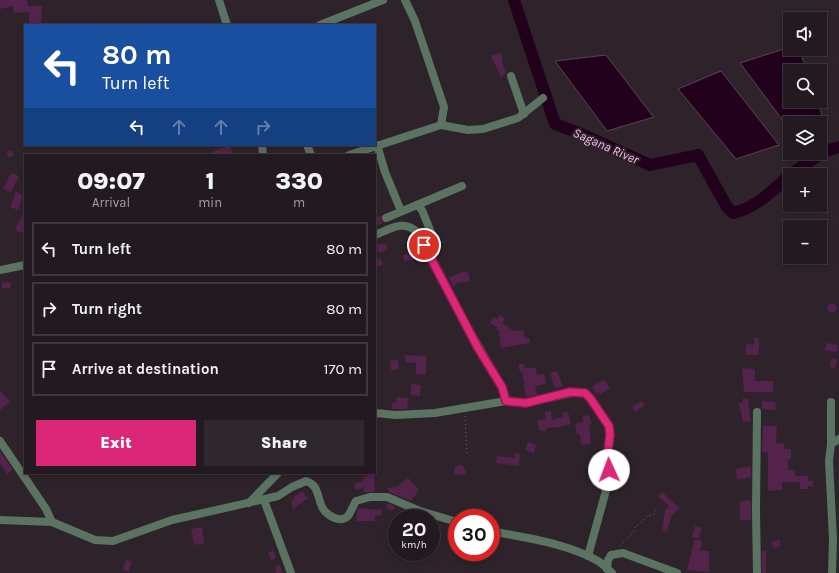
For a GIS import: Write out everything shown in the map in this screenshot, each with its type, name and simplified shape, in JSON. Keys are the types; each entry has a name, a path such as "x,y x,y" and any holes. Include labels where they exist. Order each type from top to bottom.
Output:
{"street":[{"path":"219,0 227,24"},
{"path":"323,24 383,0"},
{"path":"405,0 414,21 444,107 441,125"},
{"path":"511,76 524,114"},
{"path":"401,211 385,172 378,145 441,125 476,130 518,118 543,98"},
{"path":"351,154 375,146"},
{"path":"386,218 462,186"},
{"path":"417,205 422,210 432,234"},
{"path":"376,235 401,225 409,226 417,232 465,323 502,387 506,401"},
{"path":"0,270 24,264"},
{"path":"376,413 396,415 436,413 506,401 526,403 570,392 585,393 609,426 610,435 608,450 608,483 588,556"},
{"path":"831,402 831,444 829,461 833,538 832,573"},
{"path":"757,412 756,510 758,573"},
{"path":"831,444 839,439"},
{"path":"0,441 46,509 52,522"},
{"path":"249,503 277,474"},
{"path":"0,520 52,522 95,540 113,541 172,520 278,496 292,487 306,481 313,484 316,488 322,507 329,516 341,520 348,516 356,501 377,496 387,497 420,511 448,519"},
{"path":"264,500 291,573"},
{"path":"500,533 564,548 588,556 599,562 610,571"},
{"path":"610,571 608,560 612,555 623,553 677,573"}],"path":[{"path":"467,454 465,413 474,406"},
{"path":"616,554 621,544 634,532 635,527 644,521 646,517 654,514 656,509"}],"shaded area":[{"path":"783,49 783,56 802,56 804,64 783,64 783,108 820,108 822,116 783,116 783,121 740,63"},
{"path":"606,55 654,117 607,131 555,61"},
{"path":"721,71 779,145 736,159 678,89"}],"building":[{"path":"0,0 27,0 28,6 42,6 41,24 29,24 29,12 14,13 13,6 0,9"},
{"path":"501,53 503,59 501,60 506,73 501,77 491,56"},
{"path":"230,146 233,154 210,154 216,150"},
{"path":"10,151 13,154 10,157 7,154"},
{"path":"11,173 19,176 11,192 3,189"},
{"path":"16,192 24,196 18,210 10,207"},
{"path":"24,212 24,232 23,233 15,230"},
{"path":"380,216 383,223 376,226 376,218"},
{"path":"382,243 383,245 385,244 388,249 379,253 376,245"},
{"path":"420,251 422,258 404,261 403,255"},
{"path":"380,258 383,264 376,268 376,260"},
{"path":"464,271 465,273 468,272 470,281 457,283 453,287 449,278"},
{"path":"2,282 11,283 10,289 2,288"},
{"path":"830,304 834,304 836,308 834,312 830,312 828,310 828,306"},
{"path":"499,315 505,318 502,323 514,331 523,330 525,338 529,338 530,343 501,348 499,331 496,329 497,327 490,323 494,317 497,319"},
{"path":"754,338 759,338 759,355 746,355 746,344 754,345"},
{"path":"827,343 838,345 836,352 825,350"},
{"path":"405,355 426,356 426,375 416,374 416,363 405,362"},
{"path":"832,358 837,360 835,368 829,367"},
{"path":"398,360 399,369 391,370 390,361"},
{"path":"518,364 524,364 525,368 536,368 537,375 544,374 546,384 535,386 537,395 526,397 522,372 520,372"},
{"path":"742,368 755,369 755,381 773,381 773,392 744,392"},
{"path":"557,371 563,386 555,388 550,373"},
{"path":"605,380 610,388 600,395 599,392 596,394 592,386"},
{"path":"411,384 421,385 420,396 411,395"},
{"path":"0,390 10,402 0,410"},
{"path":"397,397 408,398 407,409 392,409 392,403 396,403"},
{"path":"743,398 748,399 751,421 743,422 739,403 743,403"},
{"path":"642,401 645,405 635,412 632,407"},
{"path":"762,401 776,402 775,410 762,409"},
{"path":"551,411 552,420 563,417 562,413 568,412 571,424 560,427 546,428 546,431 540,431 537,420 546,420 545,412"},
{"path":"589,415 592,424 589,425 591,444 581,445 580,434 577,434 575,424 583,422 583,416"},
{"path":"763,426 777,426 776,444 784,443 784,449 791,449 791,459 788,459 788,470 795,470 795,476 808,476 808,481 813,481 813,487 808,486 808,489 800,489 800,482 782,482 782,490 768,491 768,452 762,452"},
{"path":"528,442 536,445 534,453 525,450"},
{"path":"0,451 13,470 7,474 0,463"},
{"path":"515,453 520,454 519,466 496,463 497,456 514,458"},
{"path":"458,465 464,466 466,475 454,474 455,467 458,467"},
{"path":"751,466 751,477 737,480 736,469"},
{"path":"367,474 374,474 375,492 364,492 364,487 356,490 354,484 364,481 363,477 368,476"},
{"path":"408,478 419,490 411,501 389,492 387,488 396,487"},
{"path":"303,491 306,497 310,497 293,509 291,501 295,500 293,497"},
{"path":"662,492 679,508 671,517 667,532 662,531 665,511 669,506 658,496"},
{"path":"745,500 751,501 751,520 740,520 740,502"},
{"path":"387,503 395,506 394,509 387,509"},
{"path":"358,508 382,510 381,516 375,515 375,521 356,521"},
{"path":"695,526 702,528 699,538 692,537"},
{"path":"202,527 204,543 194,545 191,529"},
{"path":"695,539 702,541 700,551 709,551 709,572 687,570"},
{"path":"780,540 780,547 773,548 772,541"},
{"path":"273,550 276,558 271,560 268,553"},
{"path":"762,551 766,551 766,573 762,573"},
{"path":"126,560 132,561 129,572 123,570"},
{"path":"280,565 282,573 276,573 275,566"}],"waterway":[{"name":"Sagana River","path":"514,0 555,124 579,133 650,165 698,155 727,207 733,213 757,203 783,181"},
{"name":"Sagana River","path":"800,168 823,152 839,147"}],"route":[{"path":"424,245 478,348 502,387 506,401 526,403 570,392 585,393 609,426 609,470"}]}
